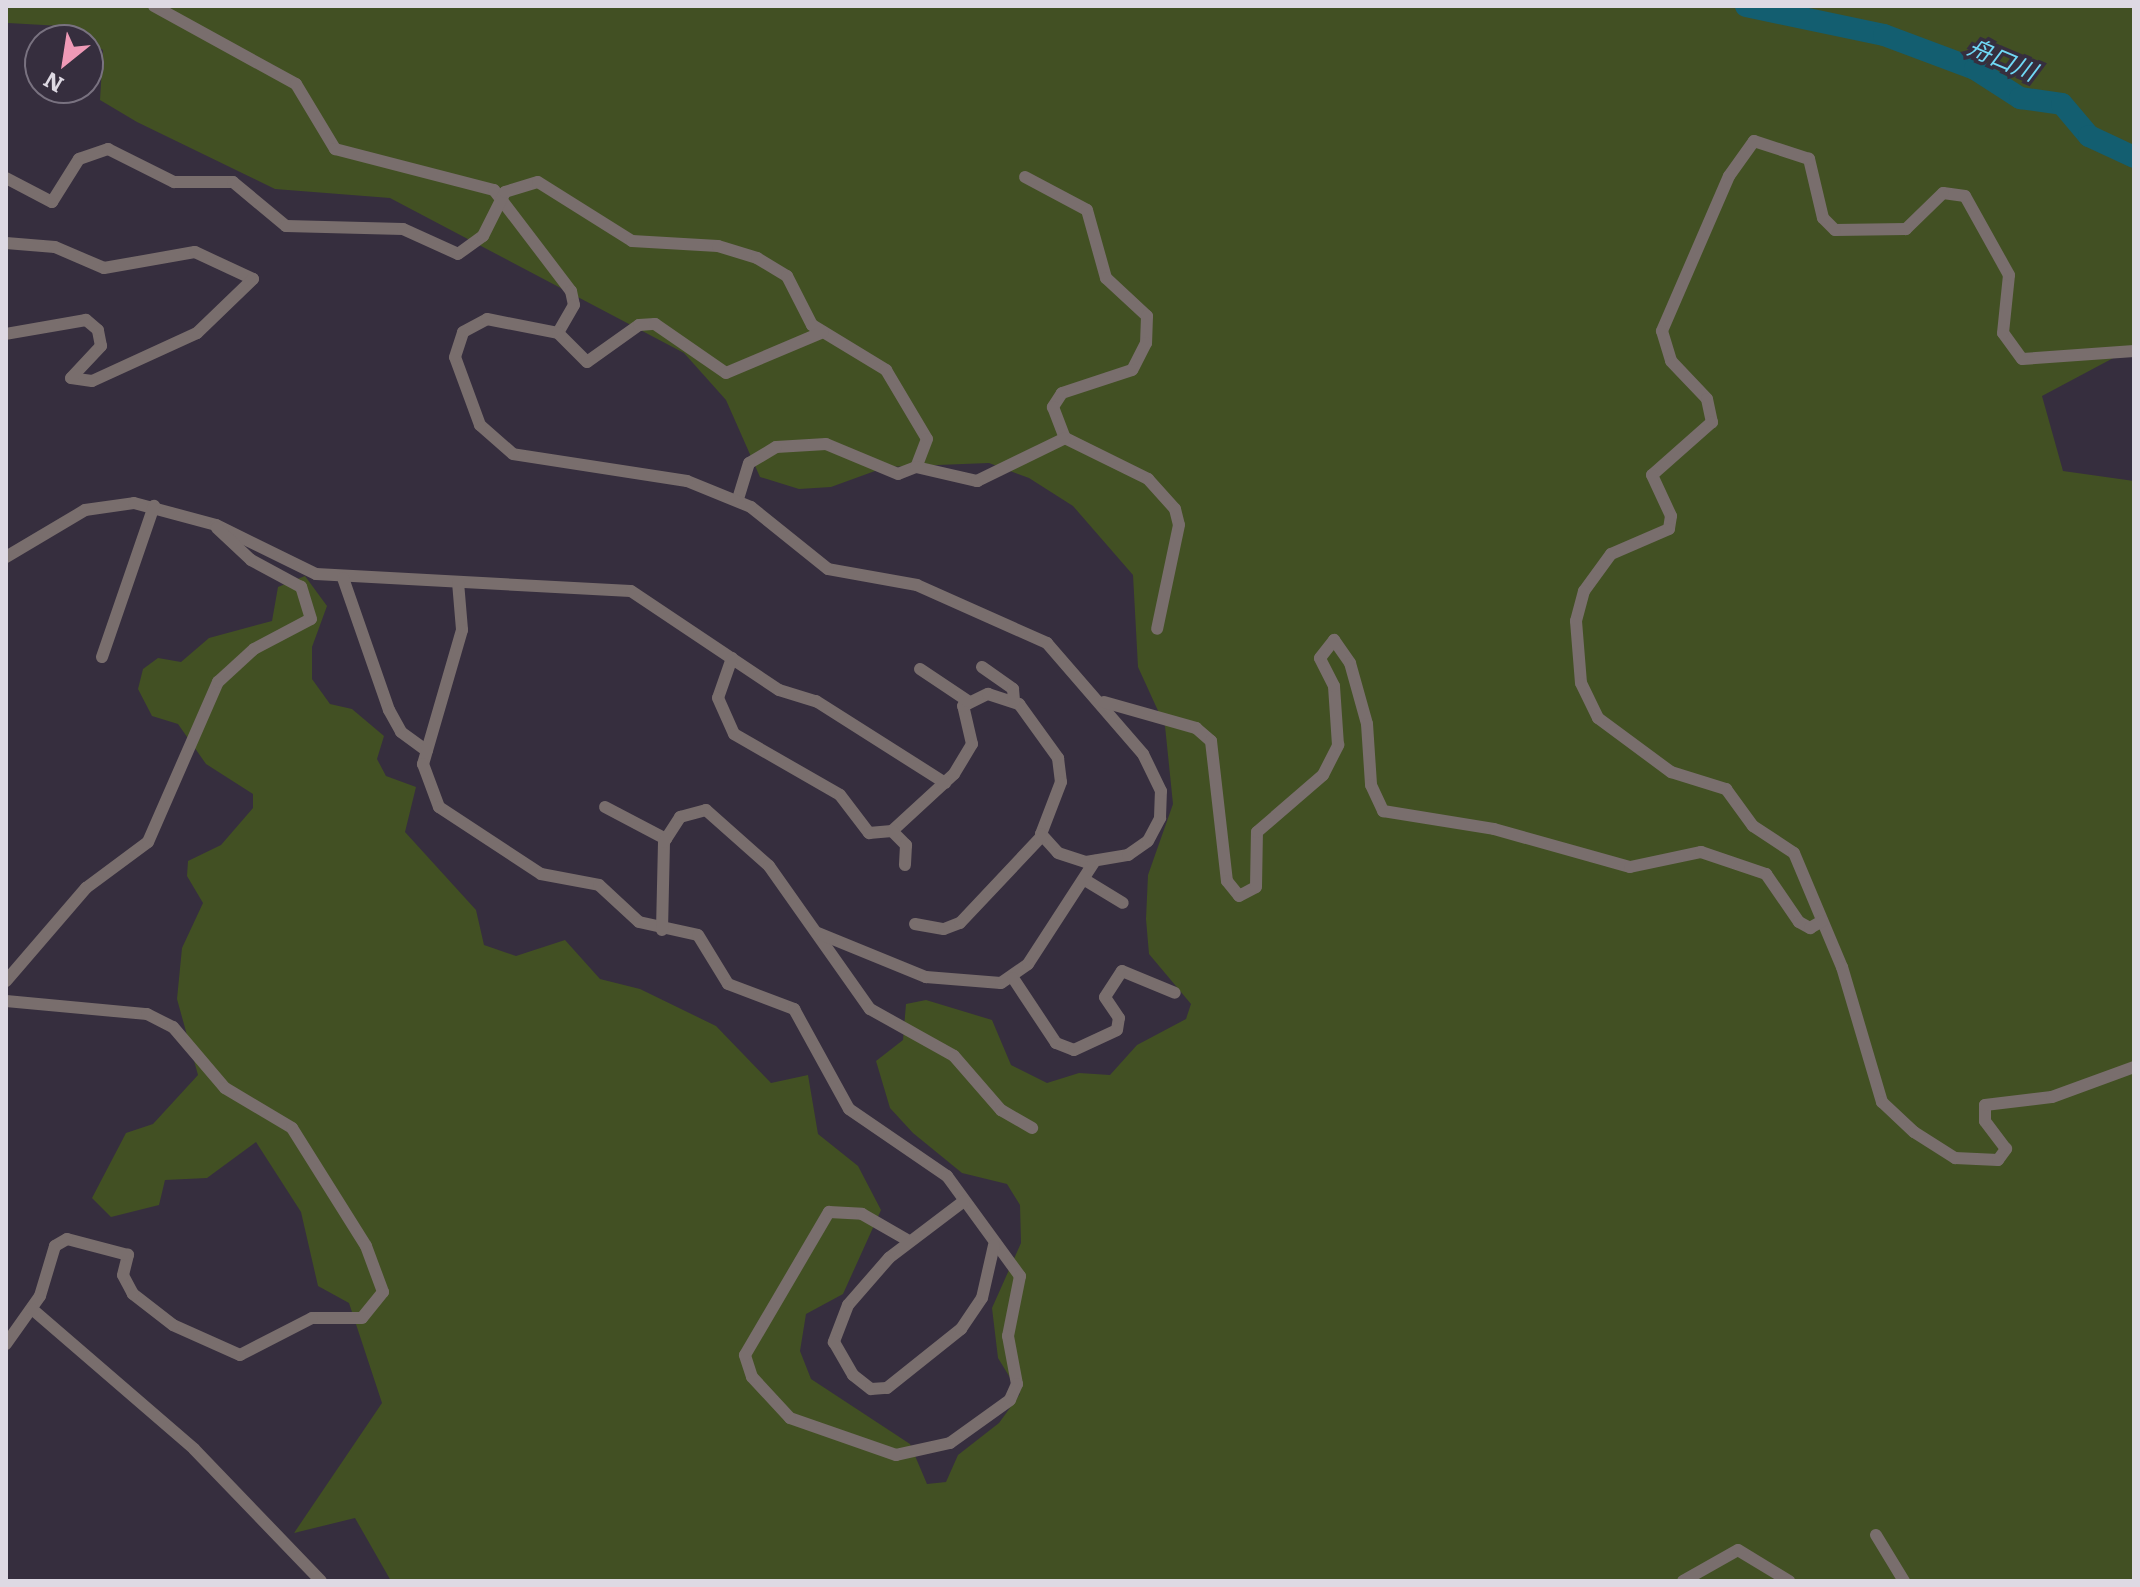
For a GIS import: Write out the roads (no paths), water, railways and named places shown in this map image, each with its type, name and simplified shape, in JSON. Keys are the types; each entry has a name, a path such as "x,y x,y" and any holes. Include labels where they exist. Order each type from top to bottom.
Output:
{"street":[{"path":"154,6 296,84 335,149 467,178 503,201 571,291 574,305 558,333"},
{"path":"2134,351 2032,363 2012,353 2003,333 2009,275 1958,192 1943,193 1906,229 1835,230 1823,218 1809,159 1760,140 1742,151 1662,331 1671,361 1707,399 1712,422 1652,475 1671,516 1669,529 1617,549 1584,591 1577,664 1598,718 1671,772 1726,789 1753,826 1794,853 1822,921 1882,1102 1955,1158 1985,1162 2007,1153 1982,1112 1990,1102 2052,1097 2134,1067"},
{"path":"6,178 52,202 79,159 108,149 174,182 233,182 286,226 403,229 458,254 483,236 503,201 523,182 546,183 632,241 718,246 757,258 787,276 823,332 878,362 896,381 927,439 916,467"},
{"path":"1025,177 1087,210 1106,278 1147,316 1146,343 1132,370 1057,397 1053,407 1065,438 1148,479 1175,509 1179,525 1157,629"},
{"path":"6,243 55,247 104,268 195,252 253,279 197,333 92,381 71,378 101,346 98,330 86,320 6,334"},
{"path":"823,332 726,373 655,324 632,329 594,361 581,360 558,333 487,319 463,332 457,373 490,438 513,454 649,472 738,500 828,569 895,578 1036,636 1104,702 1143,754 1163,806 1139,849 1095,861 1070,859 1042,836"},
{"path":"738,500 749,463 784,445 837,447 886,473 916,467 977,481 1065,438"},
{"path":"102,657 154,506"},
{"path":"6,557 85,510 154,506 216,525 316,574 343,578 631,591 732,658 945,783"},
{"path":"6,981 86,888 148,842 218,682 254,649 311,619 301,587 251,560 216,525"},
{"path":"343,578 389,710 401,732 427,751"},
{"path":"458,582 462,630 427,751 428,789 451,818 541,874 599,885 639,922 662,930 698,935 728,984 794,1009 849,1109 939,1168 1022,1288 1008,1336 1014,1391 950,1443 896,1455 790,1418 764,1395 745,1355 829,1212 862,1214 909,1241"},
{"path":"1104,702 1196,728 1211,741 1227,881 1239,896 1256,887 1257,832 1323,775 1338,745 1334,686 1320,658 1334,640 1350,663 1367,724 1371,785 1383,811 1494,829 1630,867 1701,852 1766,874 1805,927 1822,921"},
{"path":"732,658 718,698 734,734 840,795 869,833 892,831 945,783 972,744 962,720 968,701"},
{"path":"915,924 944,929 960,923 1042,836 1061,782 1058,758 1014,701 1013,689 982,667"},
{"path":"920,669 968,701"},
{"path":"968,701 988,694 1014,701"},
{"path":"605,807 666,839"},
{"path":"662,930 666,839 689,811 706,810 769,866 870,1009 954,1056 1001,1110 1032,1128"},
{"path":"892,831 906,845 905,865"},
{"path":"818,933 947,983 990,985 1013,978 1085,880 1095,861"},
{"path":"1085,880 1123,903"},
{"path":"1013,978 1056,1043 1074,1050 1117,1030 1119,1018 1105,997 1122,971 1175,993"},
{"path":"6,1001 147,1014 173,1027 225,1088 292,1128 366,1246 383,1292 362,1318 312,1318 240,1355 173,1325 133,1294 123,1275 128,1255 67,1239 51,1253 32,1309 6,1344"},
{"path":"964,1201 909,1241 855,1296 835,1333 843,1361 871,1389 905,1379 969,1320 994,1245"},
{"path":"32,1309 194,1449 321,1581"},
{"path":"1876,1535 1904,1581"},
{"path":"1683,1581 1738,1550 1789,1581"}],"waterway":[{"name":"舟口川","path":"1746,6 1884,35 1975,69 2020,98 2062,104 2089,136 2134,157"}]}
